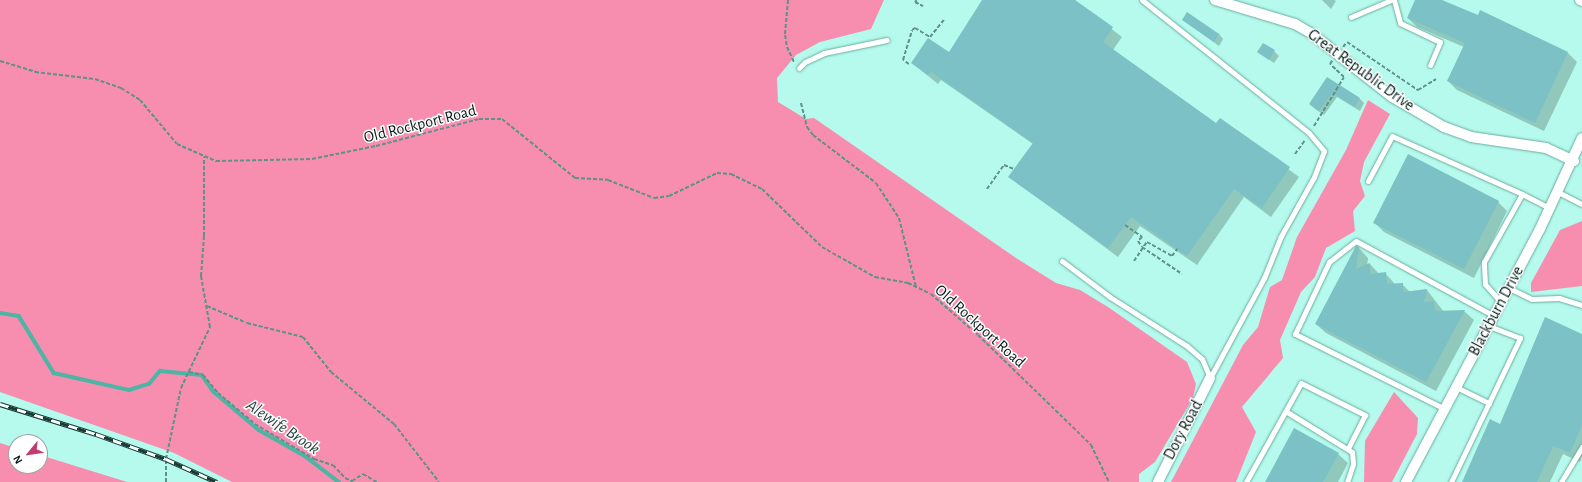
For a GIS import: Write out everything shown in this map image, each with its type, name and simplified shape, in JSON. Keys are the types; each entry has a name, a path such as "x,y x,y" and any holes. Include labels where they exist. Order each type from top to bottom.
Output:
{"street":[{"name":"Great Republic Drive","path":"1215,0 1295,24 1336,53 1392,97 1444,127 1471,137 1546,148 1574,161"},
{"name":"Blackburn Drive","path":"1407,482 1550,209 1574,161 1581,143"},
{"name":"Dory Road","path":"1158,482 1210,378"}],"lane":[{"path":"1142,0 1309,134 1324,151 1314,177 1281,236 1264,278 1210,378"},
{"path":"1351,17 1393,0 1400,23 1440,42 1430,65"},
{"path":"799,68 805,62 824,53 887,40"},
{"path":"1368,181 1392,136 1522,194 1550,209"},
{"path":"1558,192 1582,204"},
{"path":"1501,302 1485,284 1484,262 1522,194"},
{"path":"1445,409 1294,334 1329,262 1356,241 1494,316"},
{"path":"1062,261 1110,297 1187,346 1202,359 1210,378"},
{"path":"1509,288 1532,299 1559,298 1582,305"},
{"path":"1451,482 1520,338 1489,326"},
{"path":"1246,482 1287,412 1301,383 1365,415 1348,448"},
{"path":"1456,387 1489,403"},
{"path":"1287,412 1348,448 1352,452 1353,464 1347,482"},
{"path":"1561,482 1582,447"}],"path":[{"path":"788,0 785,23 787,47 799,68"},
{"path":"917,0 915,2 923,6"},
{"path":"910,64 903,60 912,30 915,28 930,38 944,20"},
{"path":"1295,154 1344,77 1330,64 1336,53 1347,42 1418,90 1436,79"},
{"name":"Old Rockport Road","path":"0,61 34,72 95,79 121,88 140,100 177,144 216,161 312,159 376,146 479,119 502,119 575,178 608,180 654,198 668,196 717,173 731,174 762,189 822,247 875,277 908,283 931,294 978,335 1091,445 1109,482"},
{"path":"801,103 807,127 813,135 876,183 899,218 916,287"},
{"path":"166,482 166,459 181,388 210,327 201,276 204,236 204,157"},
{"path":"987,189 1004,165 1014,169"},
{"path":"1125,225 1142,237 1138,241 1142,247 1182,274"},
{"path":"1134,261 1142,247 1147,242 1172,256 1177,249"},
{"path":"207,306 247,323 303,337 331,372 394,424 439,482"},
{"path":"188,373 203,375 218,393 255,424 314,459 333,466 345,478 352,481 363,474 377,482"}],"shaded area":[{"path":"0,0 884,0 871,29 820,42 796,55 777,78 778,102 806,119 814,118 1016,258 1056,283 1080,290 1108,307 1187,362 1196,384 1193,398 1155,462 1139,474 1139,482 232,482 174,453 0,392"},
{"path":"1368,100 1390,114 1364,162 1360,181 1365,196 1353,211 1355,231 1326,248 1315,277 1301,292 1280,340 1283,358 1242,407 1256,432 1236,482 1171,482 1243,345 1258,327 1270,287 1282,280 1297,237 1346,150"},
{"path":"1582,221 1582,286 1531,292 1531,283 1560,230"},
{"path":"1394,392 1418,418 1417,434 1392,482 1364,482 1365,441"},
{"path":"0,443 8,446 8,474 48,474 48,457 127,482 0,482"}],"building":[{"path":"982,0 1075,0 1113,27 1103,42 1216,123 1220,118 1290,167 1262,208 1234,189 1187,256 1131,217 1108,248 1008,177 1033,143 931,72 928,75 911,63 928,38 949,52"},
{"path":"1415,0 1442,0 1478,15 1480,10 1568,52 1535,123 1447,81 1465,43 1407,18"},
{"path":"1187,12 1219,34 1214,42 1182,20"},
{"path":"1263,43 1275,50 1269,60 1257,52"},
{"path":"1327,77 1360,98 1355,107 1332,93 1319,111 1309,104"},
{"path":"1408,154 1499,201 1464,269 1373,223"},
{"path":"1356,246 1359,247 1356,269 1370,263 1370,274 1386,272 1387,284 1403,283 1403,292 1427,289 1424,302 1434,301 1435,311 1465,310 1426,382 1315,324"},
{"path":"1545,317 1582,334 1582,425 1570,453 1553,446 1537,482 1462,482 1490,419 1500,424"},
{"path":"1294,428 1339,453 1323,482 1265,482"}],"waterway":[{"name":"Alewife Brook","path":"0,313 19,316 54,373 129,390 149,384 160,371 202,375 213,391 259,430 305,456 339,482"}],"railway":[{"path":"0,404 96,434 166,459 217,482"}]}
